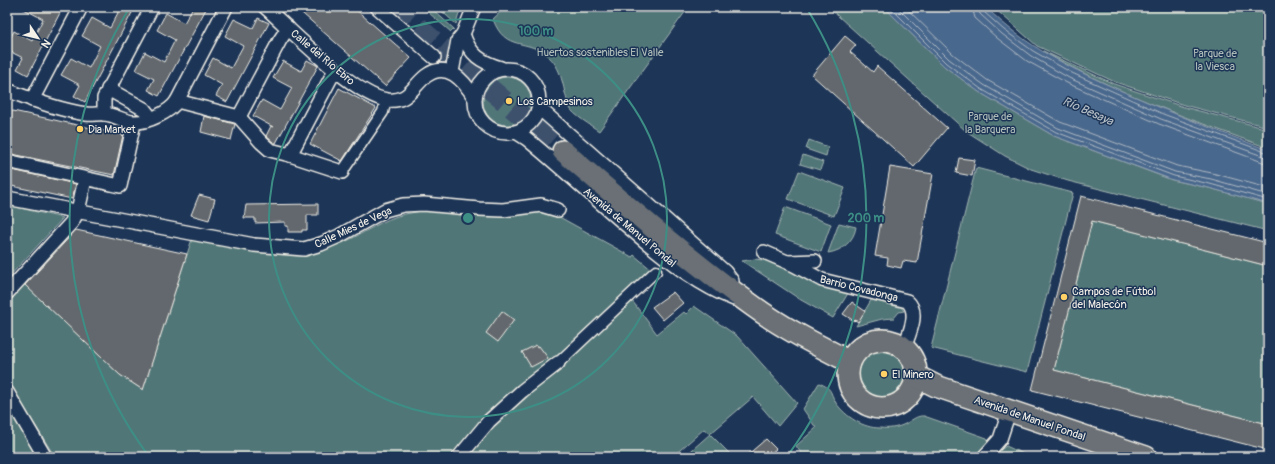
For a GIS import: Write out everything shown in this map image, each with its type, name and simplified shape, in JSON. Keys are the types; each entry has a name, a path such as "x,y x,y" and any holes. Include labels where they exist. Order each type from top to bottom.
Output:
{"main road":[{"name":"Avenida de Manuel Pondal","path":"563,151 678,249 754,307 801,337 850,362"},
{"path":"880,340 893,341 904,348 911,356 915,365 914,383 904,400 895,405 884,408 863,402 855,394 850,384 848,373 850,362 857,351 867,343 880,340"},
{"name":"Avenida de Manuel Pondal","path":"914,383 933,395 1112,457"},
{"name":"Avenida de Manuel Pondal","path":"914,383 936,386 1146,457"}],"street":[{"path":"32,100 82,7"},
{"path":"104,114 104,98 108,89 152,7"},
{"path":"7,90 32,100 84,114 104,114 134,122 167,112 173,108 177,101 226,7"},
{"name":"Calle del Río Ebro","path":"265,7 335,70 369,94 386,100"},
{"path":"377,7 434,57"},
{"path":"452,72 458,40 463,34 474,7"},
{"path":"239,117 280,40 288,28"},
{"path":"463,34 468,48 475,56 486,63 501,68 517,70 530,78 538,92 538,108 530,123 516,132 509,133 495,131 483,123 476,111 474,97 476,89 483,78 493,71 501,68"},
{"path":"290,155 335,70"},
{"path":"177,101 239,117 270,150 342,172 383,112 386,100 405,97 427,75 435,71 444,70 452,72 463,82 474,97"},
{"path":"108,89 144,108 151,118"},
{"name":"Avenida de Manuel Pondal","path":"538,108 725,272 754,307"},
{"path":"7,161 120,186 134,122"},
{"name":"Avenida de Manuel Pondal","path":"516,132 527,139 615,216 676,266 714,292 754,307"},
{"path":"7,293 72,222 78,211 85,179"},
{"name":"Calle Mies de Vega","path":"7,198 254,245 304,249 321,244 339,236 385,210 403,205 424,204 503,210 541,205 558,210"},
{"name":"Barrio Covadonga","path":"764,252 788,262 822,280 907,301 912,305 914,313 904,348"},
{"name":"Barrio Covadonga","path":"788,262 815,261"},
{"path":"459,457 489,420 522,391 558,363 656,271"},
{"path":"7,392 45,457"},
{"path":"984,457 1000,439 1006,421"}],"green space":[{"path":"422,7 430,7 454,29 451,32"},
{"path":"437,7 461,7 456,24"},
{"name":"Huertos sostenibles El Valle","path":"506,7 688,8 599,131 578,117 572,111 567,101 560,75 554,62 549,57 533,47 510,41 498,30 493,19"},
{"name":"Parque de la Barquera","path":"828,7 884,7 944,66 979,92 1054,136 1172,180 1209,188 1268,204 1268,231 1068,181 1031,169 1005,156 966,131"},
{"name":"Parque de la Viesca","path":"993,7 1268,7 1268,127 1184,105 1115,82 1037,46"},
{"path":"1043,51 1114,84 1184,107 1268,129 1268,148 1182,116 1097,80"},
{"path":"502,77 512,77 524,84 531,96 531,106 524,118 512,125 502,125 494,121 487,114 483,106 483,96 487,88 494,81"},
{"path":"809,140 828,147 826,156 806,149"},
{"path":"803,155 823,162 820,170 800,164"},
{"path":"976,168 1073,193 1027,372 931,348"},
{"path":"799,171 845,188 834,216 788,199"},
{"path":"7,205 63,218 7,279"},
{"path":"785,207 831,224 821,252 775,235"},
{"path":"451,209 530,209 554,214 632,257 634,255 653,271 577,342 515,388 466,438 451,457 55,457 7,380 7,303 24,284 120,375 143,390 192,239 267,252 304,251 342,243 389,219 420,211"},
{"path":"1092,221 1268,266 1268,424 1054,370"},
{"path":"839,223 856,227 855,232 850,241 842,248 828,253"},
{"path":"755,259 777,262 829,289 850,290 833,318 801,300 742,261"},
{"path":"874,295 898,303 904,311 899,312 894,318 882,319 856,326"},
{"path":"630,298 657,334 684,312 686,314 694,306 737,336 797,403 778,426 753,397 710,434 704,429 672,457 463,457 490,425"},
{"path":"884,349 893,351 904,360 909,374 907,383 898,394 884,399 875,397 864,388 859,374 861,365 870,354"},
{"path":"819,383 829,389 836,403 845,413 861,424 874,428 893,428 916,417 924,416 987,438 989,443 980,457 804,457 796,446 816,428 803,409"},
{"path":"7,401 39,457 7,457"},
{"path":"710,434 733,457 684,457"},
{"path":"1006,446 1030,457 991,457"}],"water":[{"name":"Río Besaya","path":"884,7 986,7 1017,34 1034,46 1069,66 1105,84 1268,150 1268,204 1173,180 1054,136 979,92 944,66"}],"building":[{"path":"20,7 63,7 28,75 17,69 23,58 7,50 7,44 14,31 32,41 43,19"},
{"path":"121,7 135,7 85,102 74,96 80,85 61,75 71,58 89,68 100,46 82,36 92,18 110,28"},
{"path":"193,7 207,7 159,96 148,90 154,79 136,70 145,52 164,62 175,40 157,30 166,13 184,23"},
{"path":"295,7 353,7 411,58 385,86"},
{"path":"258,18 269,23 227,102 216,96 222,85 204,75 213,58 231,68 243,46 225,36 234,19 253,28"},
{"path":"845,36 856,45 850,52 873,72 877,66 947,128 914,167 812,75"},
{"path":"307,60 318,66 276,143 274,143 266,136 271,126 273,127 253,116 262,100 280,110 292,88 273,78 283,61 301,71"},
{"path":"339,88 376,108 342,161 310,144"},
{"path":"13,111 123,135 114,175 7,153 7,115"},
{"path":"204,116 235,124 231,140 201,132"},
{"path":"959,158 975,160 972,176 956,173"},
{"path":"890,167 933,174 917,263 903,261 901,268 887,265 888,258 875,256"},
{"path":"7,169 76,184 72,199 7,185"},
{"path":"199,195 215,199 209,220 191,215"},
{"name":"Campos de Fútbol del Malecón","path":"1081,196 1268,243 1268,266 1092,221 1054,370 1268,424 1268,450 1032,390"},
{"path":"318,204 318,215 307,215 307,230 302,230 302,232 288,232 288,226 285,226 285,222 255,223 255,218 244,218 246,205"},
{"path":"76,230 187,254 143,390 120,375 25,285"},
{"path":"673,292 683,303 663,320 652,307"},
{"path":"852,302 865,311 858,322 843,314"},
{"path":"502,311 514,320 498,342 486,333"},
{"path":"536,345 537,347 539,346 548,358 531,367 522,352"},
{"path":"766,439 776,449 767,457 745,457"}],"tunnel":[{"path":"394,7 563,151"}],"place":[{"name":"Los Campesinos","path":"509,101"},
{"name":"Dia Market","path":"80,129"},
{"name":"Campos de Fútbol del Malecón","path":"1064,297"},
{"name":"El Minero","path":"884,374"}]}
